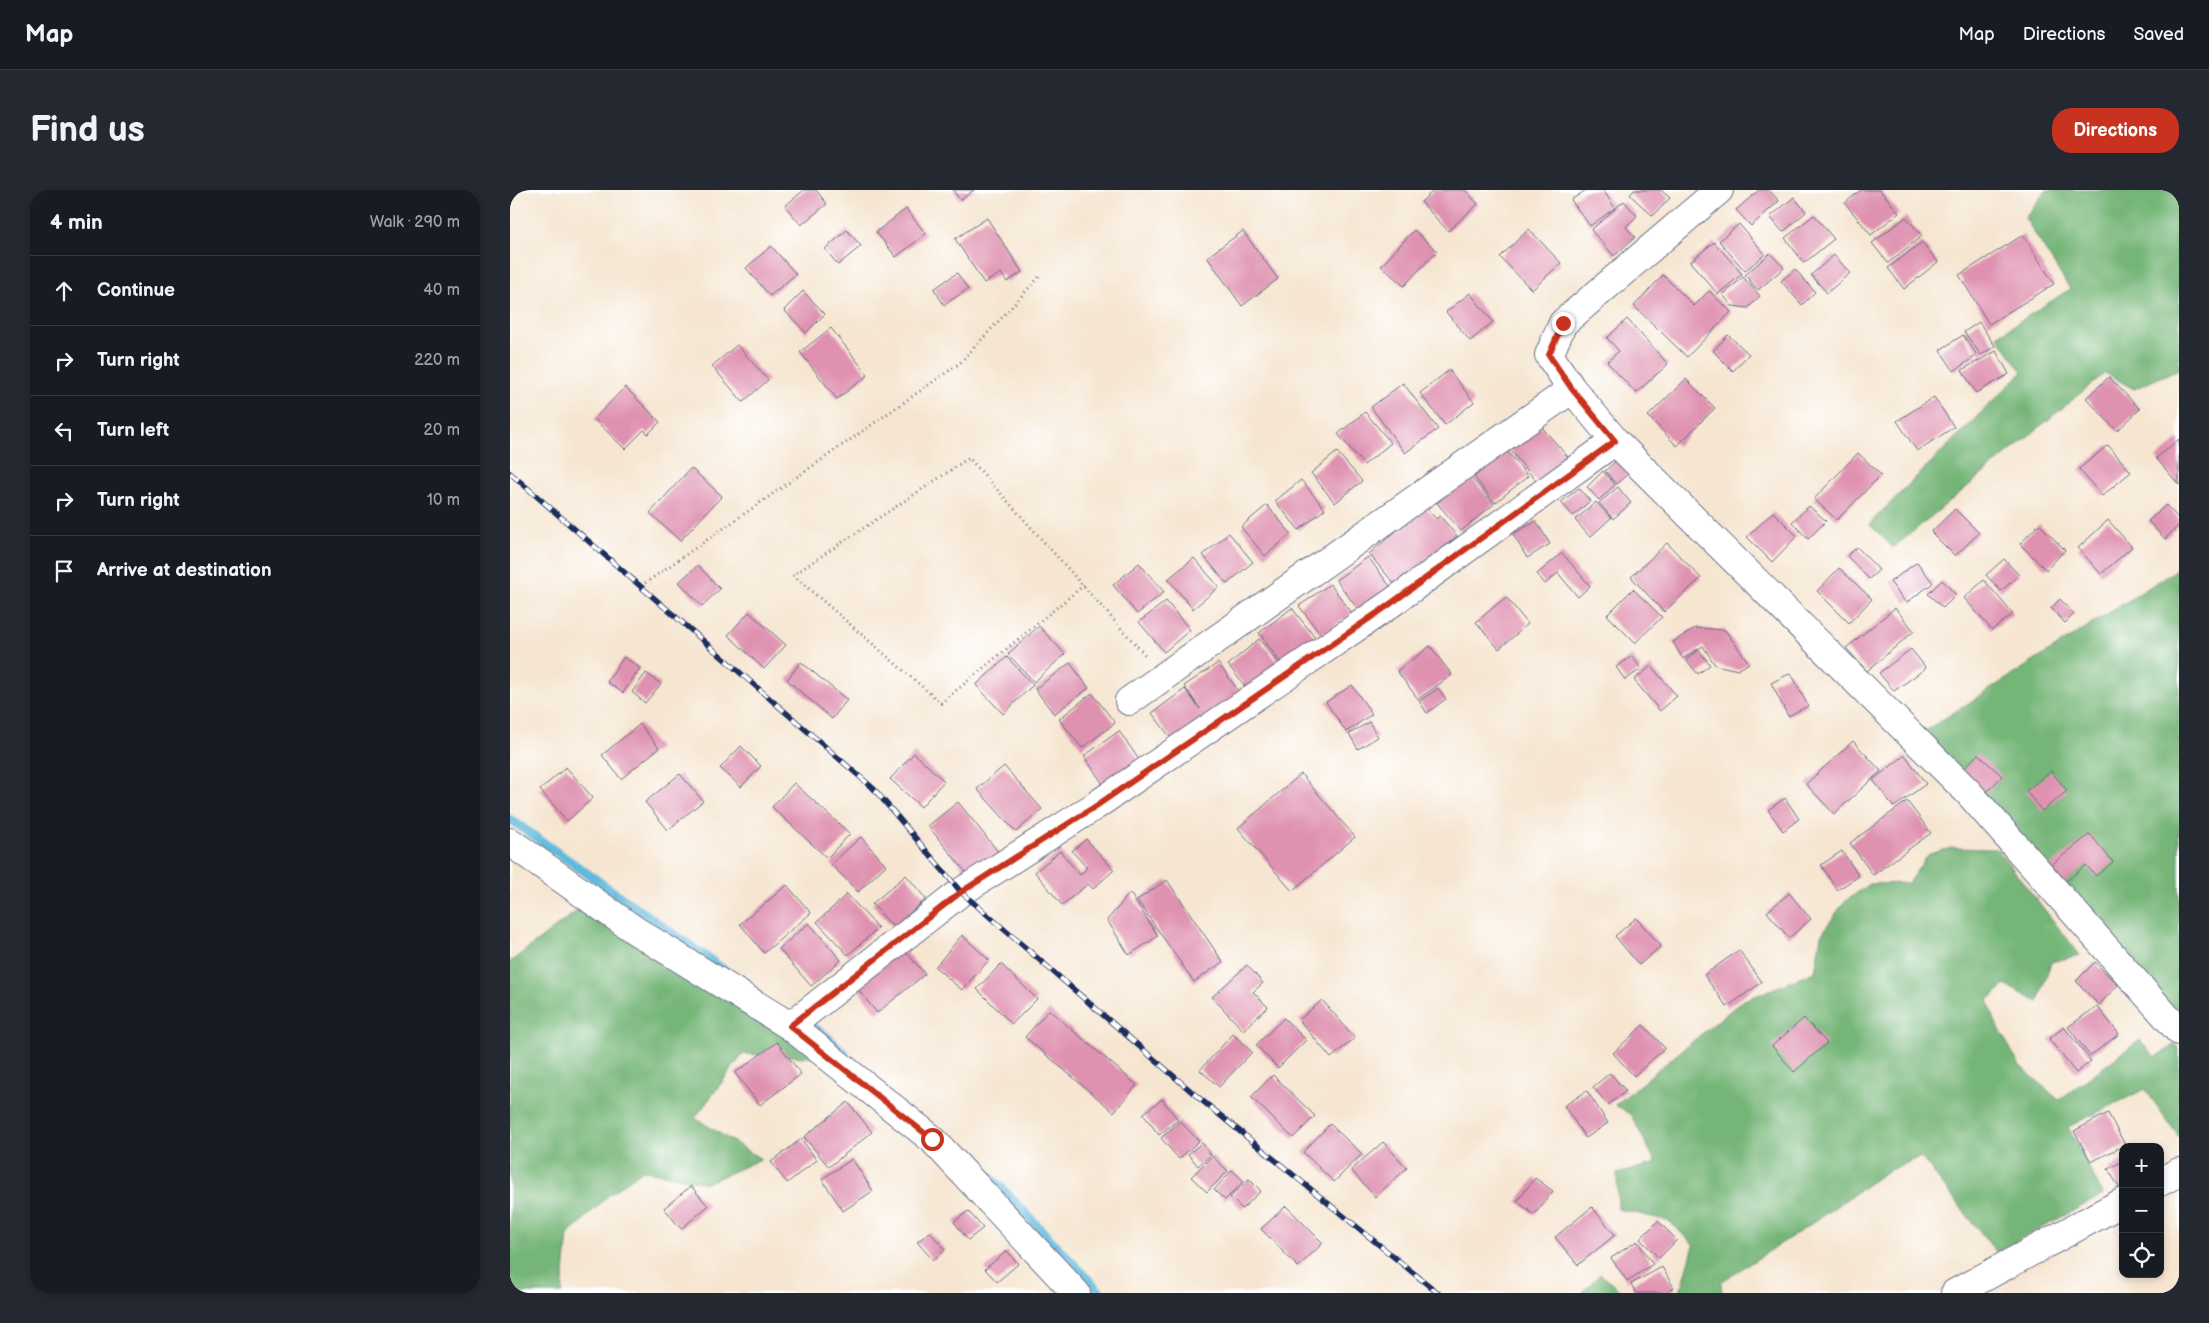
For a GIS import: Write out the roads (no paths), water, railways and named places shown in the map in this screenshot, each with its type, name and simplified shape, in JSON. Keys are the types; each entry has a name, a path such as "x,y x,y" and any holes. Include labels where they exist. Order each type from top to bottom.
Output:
{"street":[{"path":"1719,190 1563,323 1549,355 1572,389 1615,441 1968,792 2179,1030"},
{"path":"1129,701 1572,389"},
{"path":"790,1026 961,892 1096,806 1370,618 1615,441"},
{"path":"510,842 636,931 790,1026 932,1139 1076,1293"},
{"path":"2164,1180 2179,1172"},
{"path":"1955,1293 2119,1204"}],"waterway":[{"path":"510,819 726,971"},
{"path":"808,1025 821,1032 845,1053"},
{"path":"962,1152 998,1184 1101,1293"}],"railway":[{"path":"510,473 874,789 961,892 1199,1098 1438,1293"}]}
